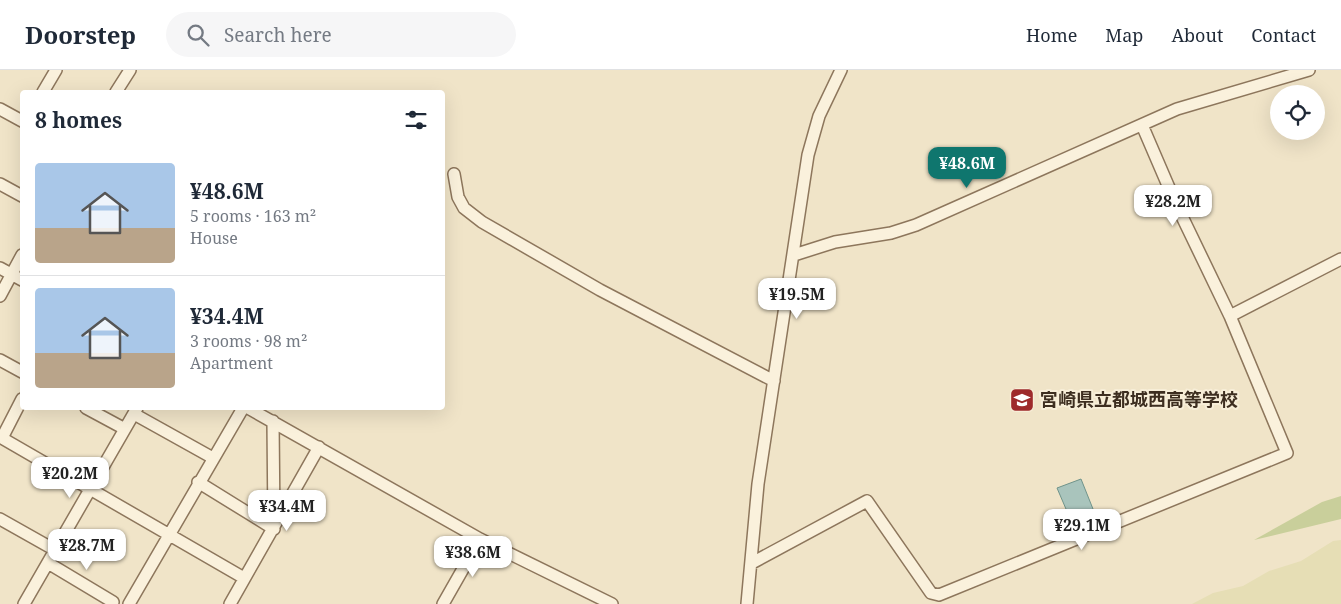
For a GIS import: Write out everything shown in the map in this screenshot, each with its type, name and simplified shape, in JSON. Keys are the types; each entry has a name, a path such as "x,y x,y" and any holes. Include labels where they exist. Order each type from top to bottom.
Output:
{"street":[{"path":"44,90 56,70"},
{"path":"117,90 130,70"},
{"path":"747,604 758,484 808,155 819,116 841,70"},
{"path":"794,255 835,242 891,233 916,225 1177,109 1310,70"},
{"path":"0,109 20,120"},
{"path":"752,563 867,501 930,593 939,595 1287,453 1230,316 1176,204 1142,125"},
{"path":"454,174 458,197 464,208 482,222 600,290 774,381"},
{"path":"0,184 20,195"},
{"path":"1230,316 1341,259"},
{"path":"0,268 18,277 0,296"},
{"path":"0,360 20,371"},
{"path":"20,403 1,437 244,578"},
{"path":"90,410 125,429"},
{"path":"130,604 168,534 242,410"},
{"path":"251,410 480,539 612,604"},
{"path":"24,604 136,411 213,458"},
{"path":"272,422 274,529"},
{"path":"230,604 319,447"},
{"path":"198,482 274,529"},
{"path":"0,519 55,550"},
{"path":"446,603 480,539"},
{"path":"48,563 113,602"}],"shaded area":[{"path":"1341,540 1341,604 1192,604 1213,593 1243,586 1269,571 1301,561 1333,541"}],"green space":[{"path":"1341,496 1341,519 1254,540 1322,502"}],"water":[{"path":"1081,479 1095,514 1072,523 1057,488"}],"place":[{"name":"宮崎県立都城西高等学校","path":"1022,400"}]}
